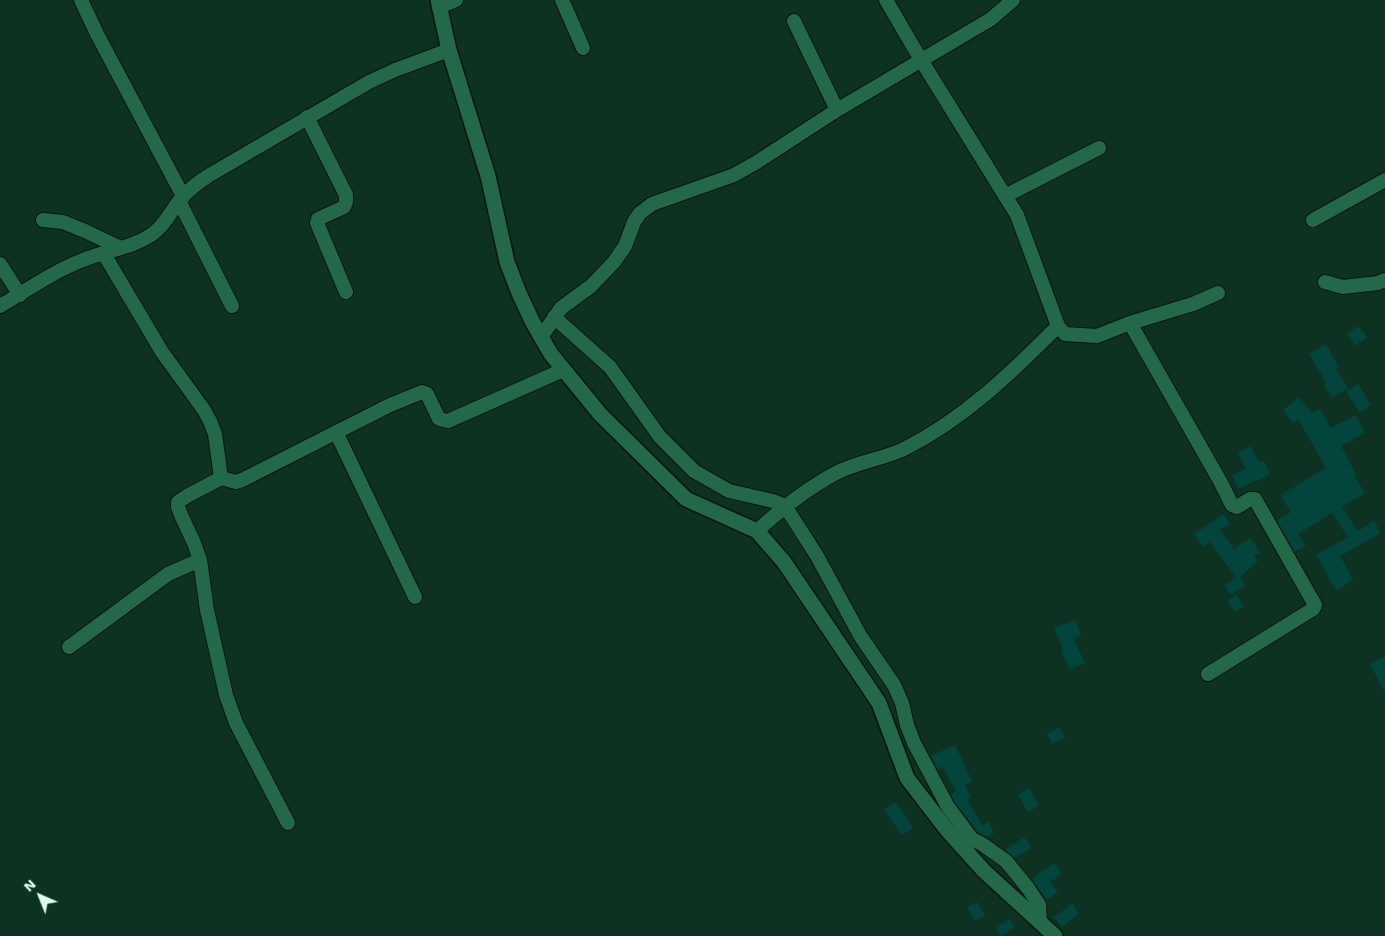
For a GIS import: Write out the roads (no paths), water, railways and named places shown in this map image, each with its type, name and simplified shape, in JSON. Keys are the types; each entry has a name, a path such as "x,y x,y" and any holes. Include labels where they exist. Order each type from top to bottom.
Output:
{"street":[{"path":"81,0 181,198 232,306"},
{"path":"456,0 439,4 449,50 488,176 507,262 519,293 551,354 600,414 686,499 757,531 784,562 817,614 879,703 907,778 947,830 984,871 1054,936"},
{"path":"562,0 584,48"},
{"path":"886,0 1017,215 1058,326 1065,334 1097,336 1130,323 1192,304 1218,292"},
{"path":"541,337 562,308 591,286 614,262 625,246 634,222 640,213 652,204 734,175 838,110 991,19 1013,0"},
{"path":"794,21 838,110"},
{"path":"0,306 84,259 136,244 152,234 164,223 181,198 192,186 208,176 342,97 394,70 449,50"},
{"path":"307,117 346,195 344,207 318,218 316,224 346,292"},
{"path":"1005,196 1099,148"},
{"path":"1313,220 1385,180"},
{"path":"43,220 63,222 85,230 121,248"},
{"path":"104,254 162,352 210,421 215,434 221,478"},
{"path":"0,264 20,295"},
{"path":"1325,282 1343,287 1378,283 1385,280"},
{"path":"554,317 610,367 660,437 694,471 729,491 773,501 785,506 817,556 861,637 894,685 902,703 906,725 948,807 972,839 1006,861 1028,888 1040,906 1040,922"},
{"path":"1130,323 1232,505 1237,507 1250,499 1255,499 1316,604 1313,609 1208,674"},
{"path":"757,531 785,506 838,473 903,449 943,427 980,400 1058,326"},
{"path":"288,823 236,723 226,695 207,610 200,560 181,515 178,502 221,478 236,482 242,480 390,405 422,392 427,394 439,419 448,421 563,370"},
{"path":"336,432 415,597"},
{"path":"69,647 168,574 200,560"}]}
